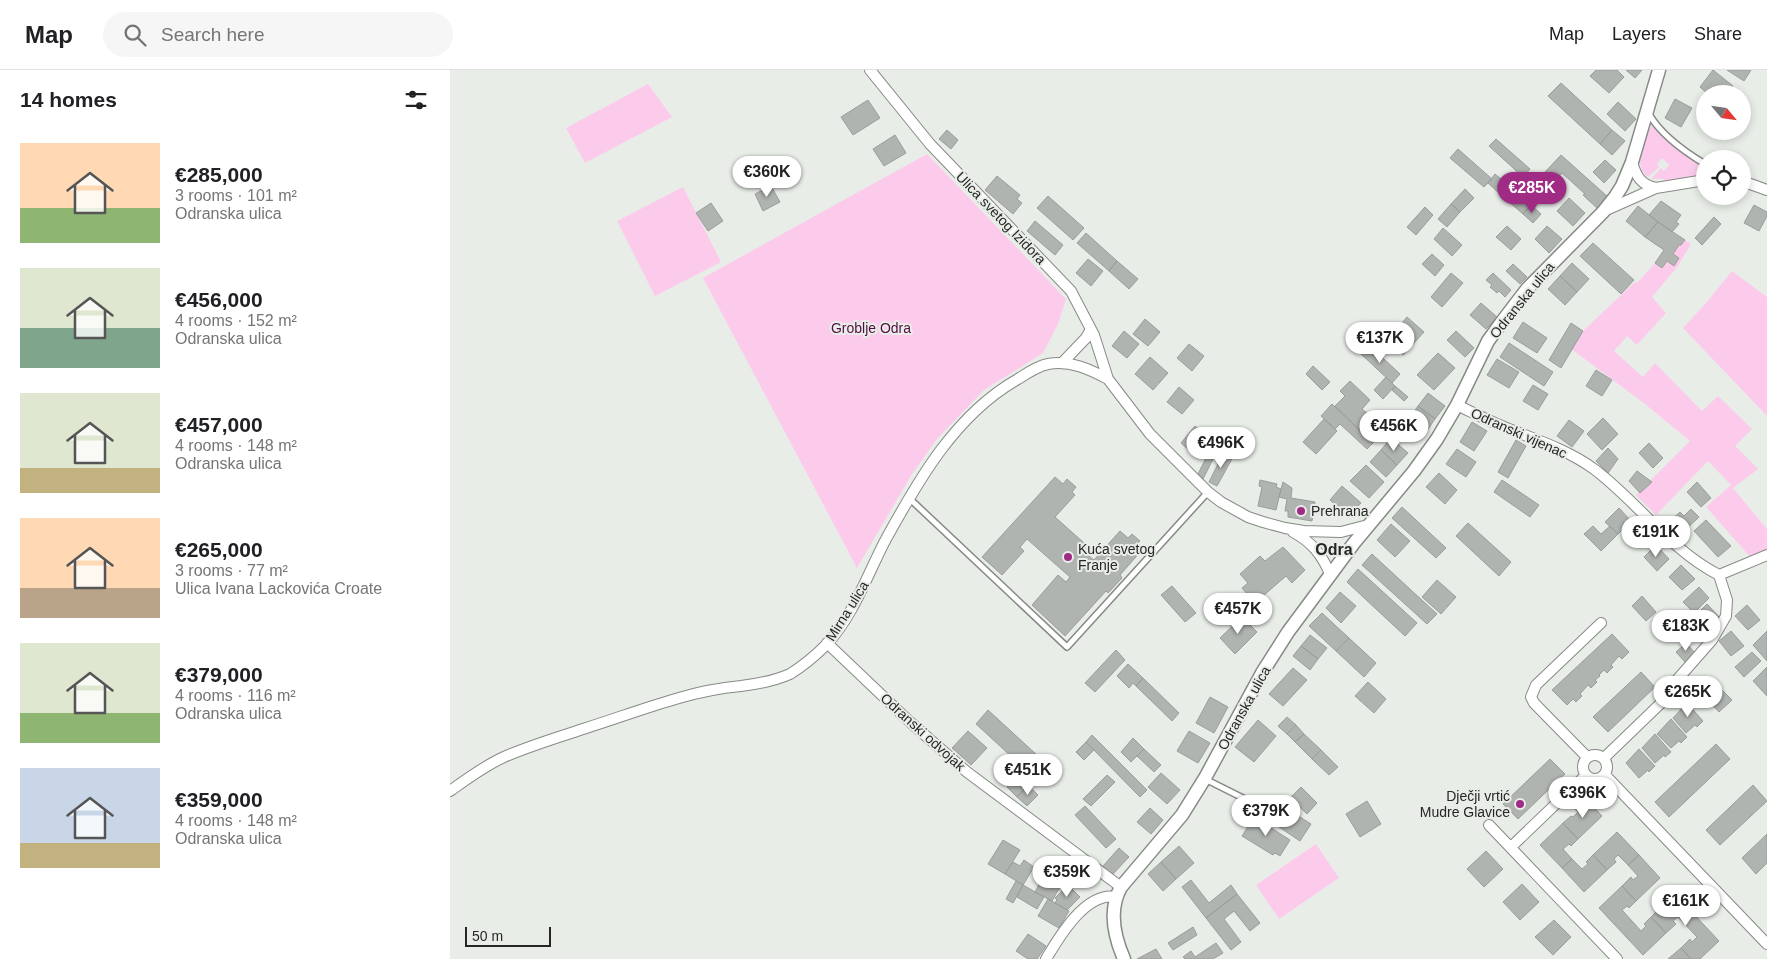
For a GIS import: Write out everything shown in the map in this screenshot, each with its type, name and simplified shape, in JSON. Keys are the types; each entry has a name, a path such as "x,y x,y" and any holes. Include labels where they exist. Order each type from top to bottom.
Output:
{"street":[{"name":"Ulica svetog Izidora","path":"870,70 930,144 1063,281 1079,305 1091,329 1108,380"},
{"name":"Odranska ulica","path":"1118,892 1135,869 1174,826 1205,778 1275,652 1330,574 1422,460 1457,405 1488,341 1528,289 1603,212 1622,186 1632,162 1660,70"},
{"path":"1632,162 1638,178 1643,184 1656,188"},
{"path":"1603,212 1656,188 1696,181"},
{"path":"1751,184 1767,190"},
{"path":"1062,363 1086,338 1091,329"},
{"name":"Mirna ulica","path":"450,791 484,768 525,748 680,697 762,683 788,675 828,643 855,602 885,542 910,498 948,441 976,409 1001,388 1046,364 1062,363 1075,365 1090,370 1108,380"},
{"path":"1108,380 1150,434 1208,492 1221,502 1248,517 1262,522 1304,531 1342,532 1368,525"},
{"name":"Odranski vijenac","path":"1457,405 1501,426 1548,443 1593,468 1614,485 1688,555 1705,568 1719,575"},
{"path":"1286,528 1314,546 1322,556 1330,574"},
{"path":"1604,758 1660,704 1712,640 1726,616 1727,600 1719,575 1767,555"},
{"path":"1587,757 1534,703 1531,697 1536,684 1601,623"},
{"name":"Odranski odvojak","path":"828,643 910,722 967,772 1118,892"},
{"path":"1594,754 1604,758 1608,768 1605,775 1598,779 1586,776 1583,764 1587,757 1594,754"},
{"path":"1605,775 1767,944"},
{"path":"1511,847 1586,776"},
{"path":"1489,825 1618,959"},
{"path":"1046,959 1059,938 1085,907 1118,892 1113,924 1124,959"}],"lane":[{"path":"1647,111 1654,122 1669,138 1696,158"},
{"path":"910,498 1067,646 1208,492"},
{"path":"1205,778 1273,813"}],"green space":[{"path":"648,84 672,117 585,163 566,128"},
{"path":"1652,125 1666,139 1696,161 1696,179 1664,182 1663,179 1651,179 1661,168 1664,171 1669,165 1662,158 1657,164 1659,167 1648,177 1640,163 1646,138"},
{"name":"Groblje Odra","path":"927,154 1066,299 1058,324 1043,353 984,390 937,439 912,474 857,568 703,278"},
{"path":"683,187 721,262 655,296 617,221"},
{"path":"1685,240 1691,244 1678,266 1652,297 1666,313 1637,345 1627,336 1614,351 1643,377 1655,363 1702,411 1718,396 1752,429 1735,446 1758,469 1733,488 1767,529 1767,553 1752,559 1706,507 1731,485 1708,461 1656,515 1636,495 1690,441 1645,404 1570,348 1585,329 1635,282 1637,283 1655,263 1662,267 1667,261 1674,265 1679,258 1673,254"},
{"path":"1732,271 1767,297 1767,416 1683,328"},
{"path":"1316,844 1339,878 1279,919 1256,885"}],"building":[{"path":"1596,70 1617,70 1624,77 1609,93 1590,76"},
{"path":"1626,70 1642,70 1635,78"},
{"path":"1713,70 1732,85 1702,85"},
{"path":"1727,70 1751,70 1744,81"},
{"path":"1561,83 1612,130 1600,144 1548,96"},
{"path":"1675,99 1692,108 1681,127 1665,118"},
{"path":"868,100 880,118 853,135 841,117"},
{"path":"1618,102 1636,119 1625,131 1607,114"},
{"path":"947,130 958,140 951,149 939,139"},
{"path":"1612,130 1625,141 1612,155 1600,144"},
{"path":"895,135 906,153 884,166 873,149"},
{"path":"1496,139 1530,169 1523,177 1489,146"},
{"path":"1458,149 1492,179 1484,187 1450,158"},
{"path":"1561,155 1608,197 1598,209 1562,173 1555,181 1545,172"},
{"path":"1605,160 1616,170 1604,183 1593,172"},
{"path":"1519,172 1530,183 1519,195 1508,185"},
{"path":"1495,174 1508,185 1500,194 1488,183"},
{"path":"997,176 1020,195 1017,199 1022,203 1013,214 985,190"},
{"path":"1508,185 1531,205 1523,214 1500,194"},
{"path":"771,186 780,202 763,211 755,194"},
{"path":"1525,188 1536,198 1531,205 1519,195"},
{"path":"1465,189 1474,198 1460,212 1451,204"},
{"path":"1048,196 1084,228 1073,240 1037,208"},
{"path":"1569,198 1585,213 1573,226 1557,211"},
{"path":"1661,201 1681,215 1676,222 1679,224 1672,232 1649,215"},
{"path":"711,203 723,221 708,231 696,213"},
{"path":"1451,204 1460,212 1447,227 1438,219"},
{"path":"1531,205 1541,214 1533,223 1523,214"},
{"path":"1754,205 1767,212 1767,216 1759,231 1744,223"},
{"path":"1638,206 1658,222 1645,237 1626,221"},
{"path":"1425,207 1433,215 1416,235 1407,227"},
{"path":"1714,217 1721,224 1702,245 1695,238"},
{"path":"1035,221 1063,245 1055,255 1027,231"},
{"path":"1658,222 1685,240 1673,254 1679,258 1674,266 1667,261 1662,268 1655,263 1664,250 1645,237"},
{"path":"1507,226 1521,239 1511,250 1496,237"},
{"path":"1547,226 1562,239 1549,253 1535,239"},
{"path":"1443,228 1462,245 1452,256 1434,239"},
{"path":"1086,233 1117,261 1109,271 1077,243"},
{"path":"1593,243 1634,280 1621,294 1580,256"},
{"path":"1432,254 1444,265 1435,276 1422,264"},
{"path":"1088,259 1103,271 1091,286 1076,273"},
{"path":"1117,261 1138,279 1129,289 1109,271"},
{"path":"1572,263 1589,279 1577,292 1560,276"},
{"path":"1513,264 1527,277 1520,284 1506,271"},
{"path":"1451,273 1463,283 1442,307 1431,297"},
{"path":"1493,273 1511,290 1505,297 1499,291 1497,293 1490,287 1492,285 1486,280"},
{"path":"1560,276 1577,292 1565,305 1548,289"},
{"path":"1481,303 1497,317 1486,329 1470,315"},
{"path":"1407,317 1424,332 1403,355 1395,347 1409,330 1402,323"},
{"path":"1145,319 1160,332 1148,346 1133,334"},
{"path":"1523,322 1547,338 1537,353 1513,338"},
{"path":"1571,323 1583,331 1561,368 1549,360"},
{"path":"1124,331 1139,344 1127,358 1112,346"},
{"path":"1456,331 1474,348 1465,357 1447,340"},
{"path":"1509,343 1553,372 1544,386 1500,357"},
{"path":"1189,344 1204,356 1192,371 1177,358"},
{"path":"1368,344 1400,374 1392,383 1360,353"},
{"path":"1438,353 1455,368 1434,390 1417,375"},
{"path":"1150,357 1168,373 1153,390 1135,374"},
{"path":"1497,359 1519,372 1509,388 1487,375"},
{"path":"1313,366 1330,382 1322,390 1306,374"},
{"path":"1596,370 1612,380 1602,396 1586,386"},
{"path":"1386,377 1395,386 1383,399 1374,390"},
{"path":"1350,381 1370,400 1362,409 1367,413 1362,418 1380,435 1373,443 1335,406 1345,396 1340,391"},
{"path":"1533,385 1548,394 1538,410 1523,401"},
{"path":"1395,386 1408,397 1404,401 1392,390"},
{"path":"1179,387 1194,400 1182,414 1167,402"},
{"path":"1428,393 1445,406 1435,419 1418,406"},
{"path":"1332,404 1373,443 1367,449 1340,424 1335,429 1321,416"},
{"path":"1418,406 1435,419 1426,432 1409,419"},
{"path":"1603,418 1618,434 1602,450 1587,434"},
{"path":"1324,419 1337,431 1316,454 1303,442"},
{"path":"1569,420 1584,431 1572,447 1557,436"},
{"path":"1472,422 1487,431 1474,451 1460,442"},
{"path":"1195,426 1212,441 1198,458 1181,443"},
{"path":"1391,438 1408,453 1397,465 1381,450"},
{"path":"1516,440 1526,446 1508,478 1498,472"},
{"path":"1649,443 1663,458 1653,468 1639,453"},
{"path":"1212,446 1218,449 1203,479 1197,476"},
{"path":"1608,448 1618,459 1608,473 1596,461"},
{"path":"1457,449 1476,462 1466,477 1446,464"},
{"path":"1381,450 1397,465 1386,477 1370,462"},
{"path":"1224,452 1233,457 1217,486 1209,482"},
{"path":"1366,465 1384,482 1369,498 1350,481"},
{"path":"1637,471 1652,482 1640,493 1629,481"},
{"path":"1439,473 1457,490 1445,504 1426,487"},
{"name":"Kuća svetog Franje","path":"1055,477 1063,484 1067,479 1076,487 1072,492 1075,495 1055,517 1093,551 1089,556 1094,560 1120,531 1128,538 1132,534 1140,541 1136,545 1142,550 1120,575 1122,578 1108,593 1106,591 1065,636 1032,605 1058,575 1066,582 1070,577 1027,539 1020,547 1024,551 1002,575 982,557"},
{"path":"1260,480 1277,484 1276,487 1281,489 1276,510 1258,506 1262,487 1259,486"},
{"path":"1502,480 1539,505 1530,517 1494,492"},
{"path":"1283,482 1292,488 1291,498 1315,502 1312,521 1288,517 1288,511 1285,511 1287,499 1279,497"},
{"path":"1697,482 1711,498 1701,507 1687,492"},
{"path":"1342,486 1361,503 1348,517 1330,500"},
{"path":"1402,507 1446,548 1436,558 1392,518"},
{"path":"1619,508 1631,521 1618,534 1605,522"},
{"path":"1691,509 1699,517 1681,534 1669,522 1680,512 1684,516"},
{"path":"1706,520 1731,546 1718,557 1694,531"},
{"path":"1468,523 1511,562 1499,576 1456,536"},
{"path":"1391,524 1410,541 1395,557 1377,540"},
{"path":"1593,526 1601,534 1610,526 1618,534 1601,551 1584,534"},
{"path":"1656,545 1669,559 1657,571 1644,557"},
{"path":"1283,547 1305,570 1292,583 1286,576 1255,603 1242,588 1248,583 1240,574 1260,556 1265,561"},
{"path":"1372,554 1437,614 1427,624 1362,565"},
{"path":"1681,565 1695,579 1682,590 1669,577"},
{"path":"1358,569 1417,623 1405,636 1347,582"},
{"path":"1437,580 1456,597 1441,614 1422,597"},
{"path":"1172,586 1196,613 1185,622 1161,595"},
{"path":"1699,587 1709,598 1694,613 1683,602"},
{"path":"1340,592 1356,606 1341,623 1326,608"},
{"path":"1642,596 1656,612 1646,621 1632,606"},
{"path":"1707,604 1720,618 1708,630 1695,616"},
{"path":"1747,605 1760,620 1748,630 1735,616"},
{"path":"1662,612 1676,627 1666,636 1652,621"},
{"path":"1322,613 1349,638 1336,651 1309,626"},
{"path":"1242,617 1257,632 1235,654 1220,638"},
{"path":"1731,631 1744,646 1731,656 1719,641"},
{"path":"1767,631 1767,661 1753,645"},
{"path":"1612,634 1629,652 1622,659 1619,656 1607,673 1604,670 1591,688 1588,685 1576,702 1573,699 1567,705 1552,690"},
{"path":"1310,635 1327,648 1318,659 1301,646"},
{"path":"1349,638 1376,663 1364,677 1336,651"},
{"path":"1686,643 1695,653 1685,662 1676,652"},
{"path":"1301,646 1318,659 1310,670 1293,656"},
{"path":"1116,650 1125,660 1095,692 1085,683"},
{"path":"1752,652 1761,661 1744,677 1735,667"},
{"path":"1128,664 1143,678 1136,686 1133,683 1129,688 1117,676"},
{"path":"1767,667 1767,696 1753,681"},
{"path":"1293,668 1307,680 1283,706 1269,694"},
{"path":"1641,672 1655,687 1608,732 1593,717"},
{"path":"1143,678 1179,713 1172,721 1136,686"},
{"path":"1368,682 1386,699 1374,713 1355,696"},
{"path":"1717,685 1732,700 1719,712 1705,697"},
{"path":"1210,697 1228,707 1214,733 1196,723"},
{"path":"1687,703 1703,721 1686,733 1673,718"},
{"path":"988,710 1038,756 1026,770 976,724"},
{"path":"1287,717 1296,725 1287,734 1278,726"},
{"path":"1671,719 1687,737 1681,743 1679,741 1671,748 1657,734"},
{"path":"1258,720 1276,736 1254,762 1235,747"},
{"path":"1296,725 1304,734 1295,742 1287,734"},
{"path":"968,731 987,748 971,765 952,748"},
{"path":"1189,731 1210,743 1198,763 1177,751"},
{"path":"1304,734 1321,750 1312,759 1295,742"},
{"path":"1655,734 1671,752 1655,763 1642,748"},
{"path":"1092,735 1147,790 1140,797 1086,742"},
{"path":"1133,738 1144,749 1131,762 1121,752"},
{"path":"1086,742 1094,750 1084,760 1076,752"},
{"path":"1716,744 1730,759 1669,817 1655,802"},
{"path":"1144,749 1161,765 1154,772 1137,756"},
{"path":"1639,749 1655,766 1639,778 1626,763"},
{"path":"1321,750 1338,767 1329,775 1312,759"},
{"path":"1550,759 1565,774 1518,819 1503,804"},
{"path":"1021,772 1031,782 1017,797 1007,787"},
{"path":"1161,773 1180,790 1167,804 1148,787"},
{"path":"1107,775 1115,782 1091,806 1083,799"},
{"path":"1028,785 1038,795 1027,806 1017,797"},
{"path":"1753,785 1767,801 1720,845 1706,830"},
{"path":"1301,787 1317,803 1307,814 1290,798"},
{"path":"1586,799 1602,816 1578,839 1563,823 1578,812 1575,809"},
{"path":"1367,801 1381,824 1360,837 1346,814"},
{"path":"1085,806 1116,839 1106,848 1075,815"},
{"path":"1284,807 1311,824 1300,841 1273,823"},
{"path":"1150,808 1163,820 1151,834 1137,822"},
{"path":"1254,817 1290,840 1280,856 1275,853 1273,855 1242,836"},
{"path":"1563,823 1578,839 1571,846 1569,844 1563,849 1572,859 1562,868 1540,845"},
{"path":"1617,832 1639,855 1628,865 1618,855 1614,859 1616,862 1607,870 1593,855"},
{"path":"1767,834 1767,863 1756,874 1742,858"},
{"path":"1003,840 1020,850 1005,874 988,864"},
{"path":"1179,846 1194,863 1176,879 1161,862"},
{"path":"1119,848 1129,857 1112,875 1103,866"},
{"path":"1486,851 1503,869 1484,887 1467,869"},
{"path":"1593,855 1607,870 1584,892 1562,868 1572,859 1582,869 1588,864 1586,862"},
{"path":"1639,855 1660,878 1636,901 1622,886 1631,877 1633,880 1638,876 1628,865"},
{"path":"1024,860 1034,867 1023,885 1005,874 1013,862 1020,866"},
{"path":"1161,862 1176,879 1163,891 1148,874"},
{"path":"1044,875 1061,885 1052,901 1035,892"},
{"path":"1191,880 1209,903 1231,885 1237,894 1206,918 1182,887"},
{"path":"1016,881 1023,885 1013,903 1006,899"},
{"path":"1522,884 1539,902 1520,920 1503,902"},
{"path":"1023,885 1044,897 1037,909 1017,897"},
{"path":"1068,885 1080,897 1067,910 1055,903 1057,900 1055,898"},
{"path":"1622,886 1636,901 1629,908 1627,906 1622,910 1641,931 1646,926 1644,924 1651,917 1666,933 1643,955 1599,908"},
{"path":"1237,894 1260,923 1250,931 1234,911 1224,919 1241,942 1231,950 1206,918"},
{"path":"1675,894 1719,941 1700,959 1691,959 1681,948 1690,939 1692,942 1697,937 1678,917 1673,921 1676,924 1666,933 1651,917"},
{"path":"1048,899 1069,911 1059,928 1038,916"},
{"path":"1554,920 1571,937 1553,955 1535,937"},
{"path":"1193,927 1197,935 1173,950 1168,943"},
{"path":"1028,934 1046,946 1037,959 1028,959 1016,951"},
{"path":"1216,943 1223,953 1213,959 1185,959 1183,957 1191,951 1195,957"},
{"path":"1681,948 1691,959 1668,959"},
{"path":"1156,949 1162,959 1137,959"}],"place":[{"name":"Prehrana","path":"1301,511"},
{"name":"Kuća svetog Franje","path":"1068,557"},
{"name":"Dječji vrtić Mudre Glavice","path":"1520,804"}],"district":[{"name":"Odra","path":"1334,549"}]}
